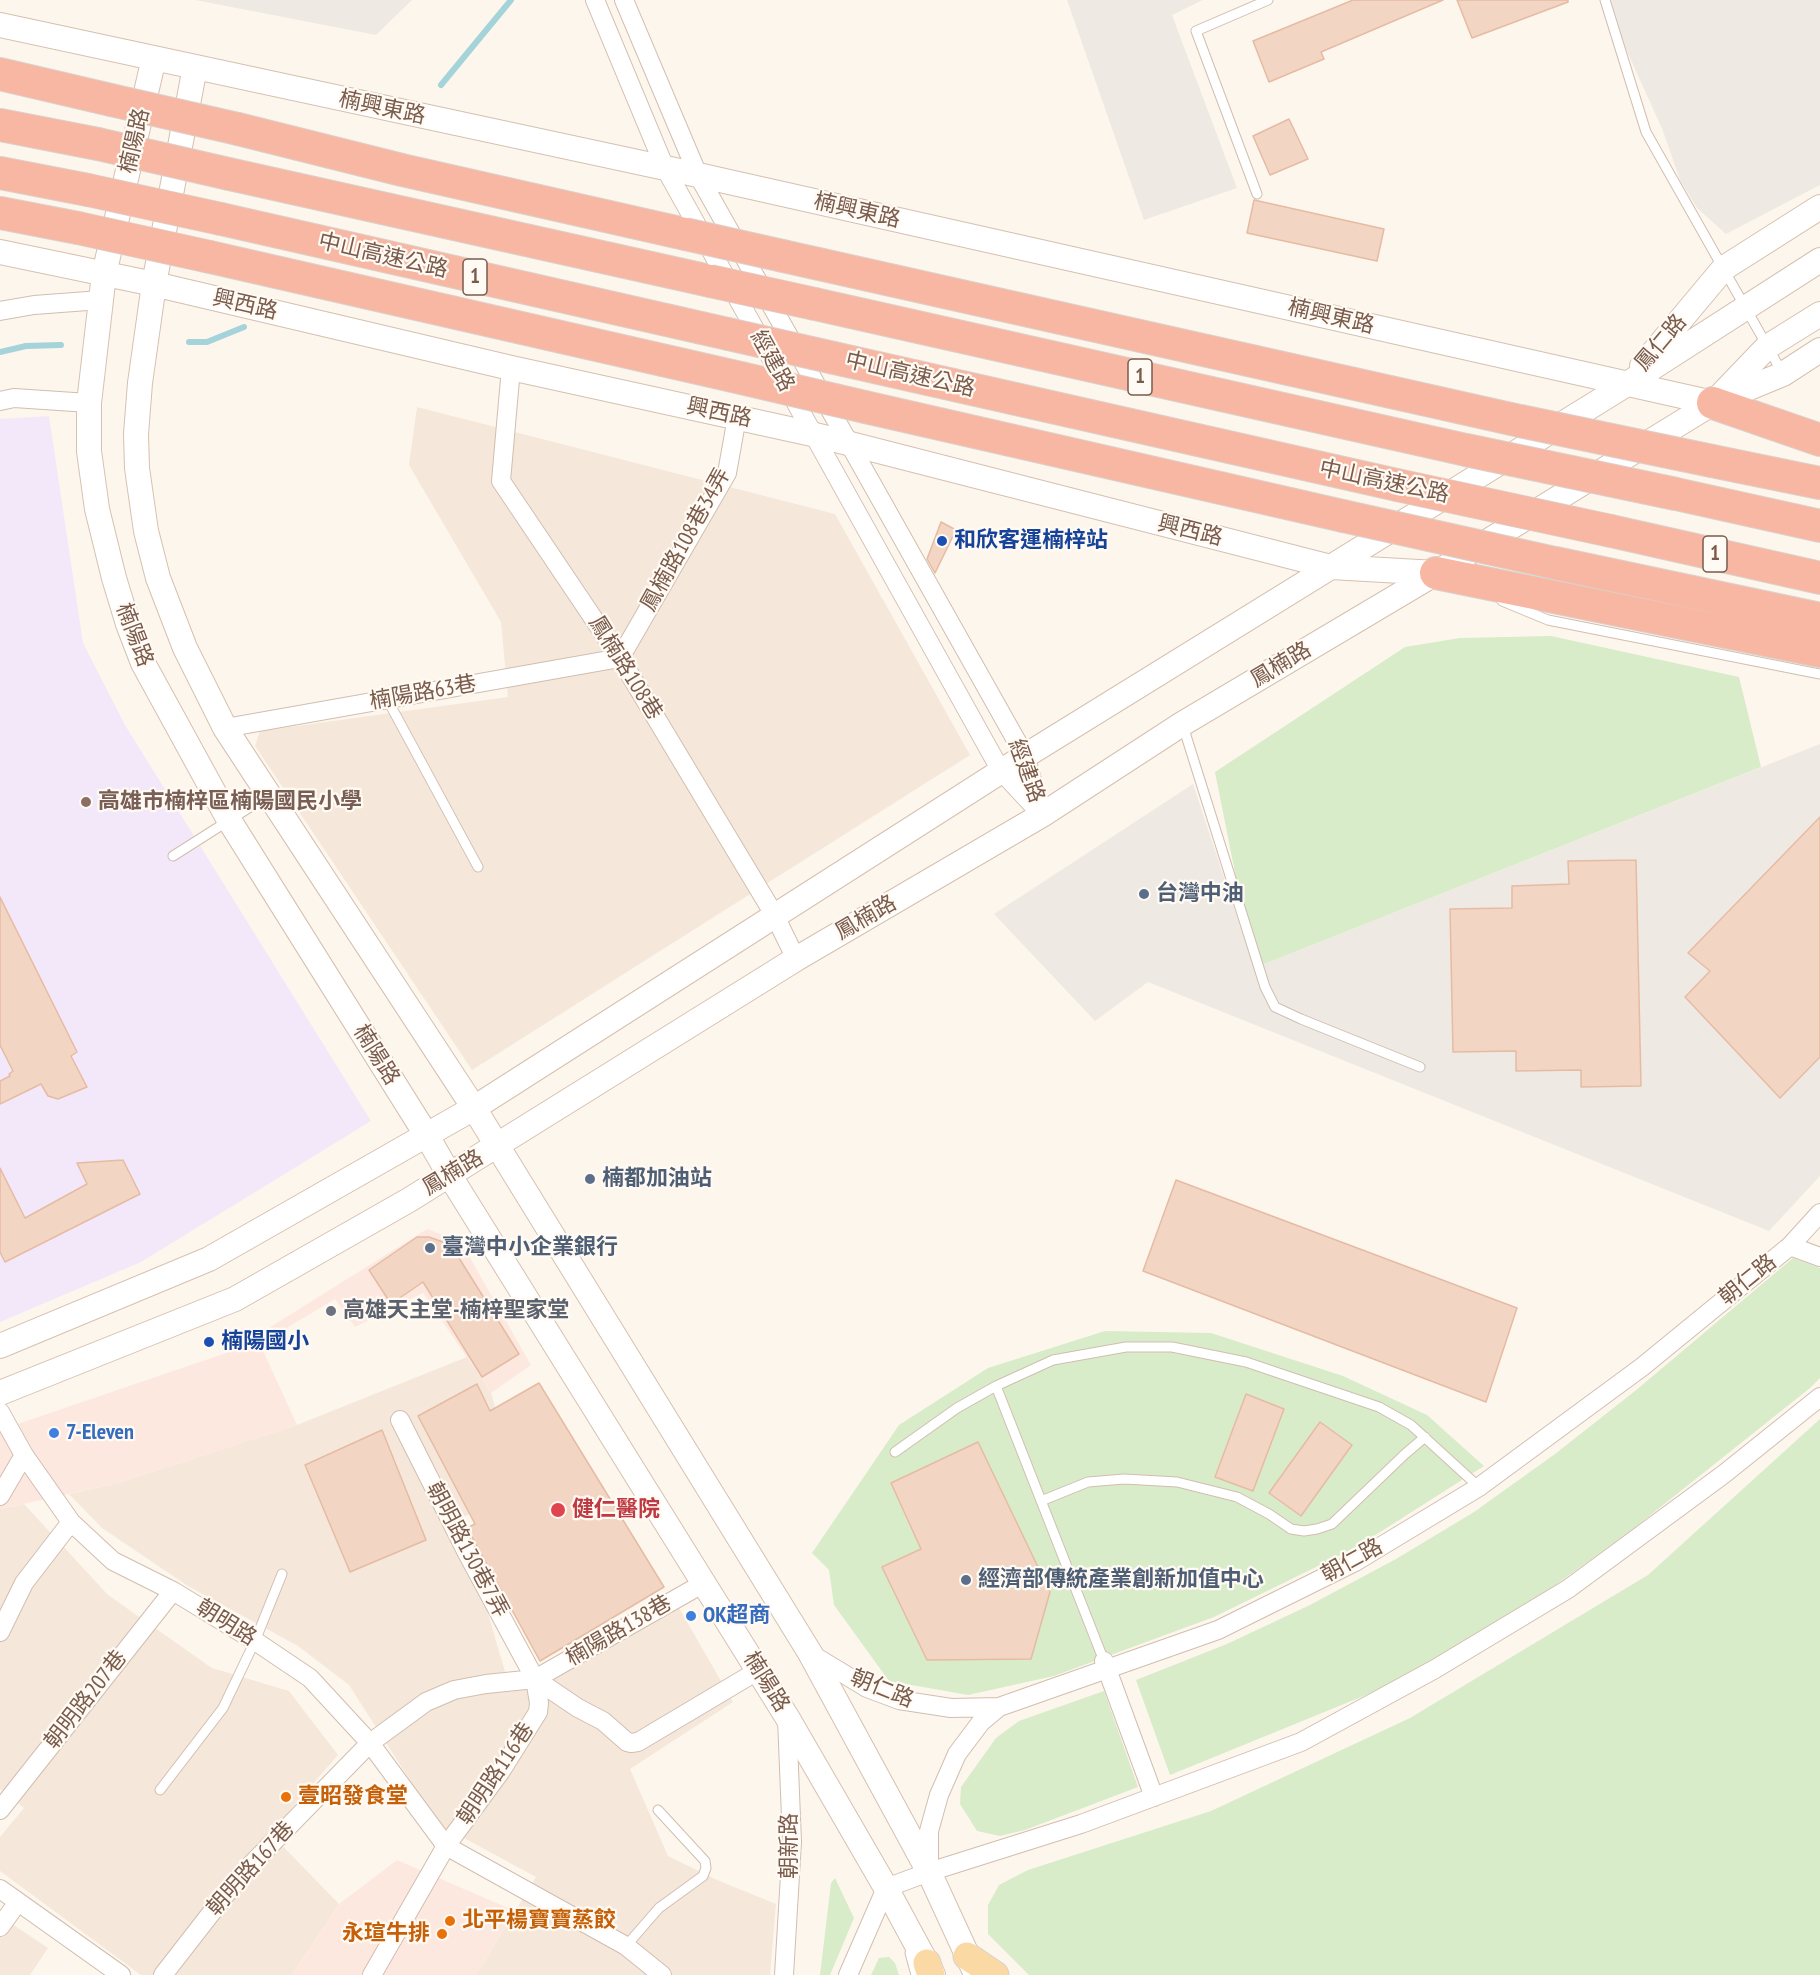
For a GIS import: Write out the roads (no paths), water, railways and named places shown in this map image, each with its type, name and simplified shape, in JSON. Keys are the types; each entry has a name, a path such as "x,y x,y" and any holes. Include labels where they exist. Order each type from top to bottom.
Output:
{"highway":[{"path":"0,74 402,170 685,234 1520,421 1820,483"},
{"name":"中山高速公路","path":"0,125 98,144 1466,450 1820,526"},
{"name":"中山高速公路","path":"0,173 221,219 1397,485 1820,578"},
{"path":"0,213 210,257 1343,516 1820,619"},
{"path":"1713,404 1820,440"},
{"path":"1436,573 1820,651"}],"main road":[{"path":"972,1965 995,1975"}],"street":[{"name":"經建路","path":"595,0 666,168 1001,771 1042,815"},
{"name":"經建路","path":"624,0 698,175 1025,756 1042,815"},
{"name":"楠興東路","path":"0,25 698,175 1713,404"},
{"name":"楠陽路","path":"154,58 104,274 88,403 88,451 97,509 114,578 143,663 229,820 759,1670 886,1888 927,1972"},
{"name":"楠陽路","path":"195,67 154,284 140,383 136,434 137,468 146,531 158,578 185,648 225,728 474,1108 810,1653 928,1872 972,1965"},
{"name":"鳳仁路","path":"1627,384 1724,268 1820,207"},
{"name":"興西路","path":"0,252 154,284 511,368 812,434 1331,567 1436,573"},
{"name":"鳳仁路","path":"1627,384 1820,260"},
{"path":"0,311 34,304 101,300"},
{"path":"1713,404 1767,347 1820,314"},
{"path":"1713,404 1783,374 1820,350"},
{"name":"鳳楠路108巷","path":"511,368 501,481 620,658 774,916 796,959"},
{"name":"鳳楠路","path":"0,1346 209,1259 427,1136 1001,771 1627,384"},
{"path":"0,401 14,398 88,403"},
{"name":"鳳楠路","path":"0,1393 235,1299 450,1176 796,959 1042,815 1182,723 1436,573 1713,404"},
{"name":"鳳楠路108巷34弄","path":"620,658 727,473 737,417"},
{"name":"楠陽路63巷","path":"225,728 620,658"},
{"name":"朝仁路","path":"810,1653 867,1688 899,1700 951,1708 999,1707 1106,1665 1218,1630 1355,1562 1479,1487 1642,1367 1790,1246 1820,1214"},
{"path":"1790,1246 1820,1257"},
{"path":"848,1975 886,1888 928,1872 1081,1824 1301,1742 1435,1669 1568,1589 1724,1474 1820,1396"},
{"name":"朝明路","path":"0,1412 24,1455 71,1522 113,1561 173,1591 310,1678 370,1743 446,1846 626,1946 662,1975"},
{"name":"朝明路130巷7弄","path":"400,1420 467,1553 535,1679"},
{"path":"0,1496 24,1455"},
{"path":"0,1632 24,1583 71,1522"},
{"name":"楠陽路138巷","path":"535,1679 704,1582"},
{"name":"朝明路207巷","path":"0,1810 173,1591"},
{"path":"1106,1665 1154,1797"},
{"path":"535,1679 578,1708 603,1721 627,1742 638,1742 759,1670"},
{"name":"朝明路167巷","path":"163,1975 240,1876 370,1743 426,1702 454,1690 535,1679"},
{"name":"朝明路116巷","path":"446,1846 501,1771 537,1712 539,1703 535,1679"},
{"path":"928,1872 929,1831 944,1784 957,1754 981,1722 999,1707"},
{"name":"朝新路","path":"784,1975 792,1842 787,1717"},
{"path":"372,1975 446,1846"},
{"path":"0,1889 120,1975"},
{"path":"0,1927 18,1902"}],"lane":[{"path":"1257,194 1196,31 1268,0"},
{"path":"1605,0 1646,132 1783,374"},
{"path":"1436,573 1487,594"},
{"path":"1497,598 1548,620 1820,674"},
{"path":"387,699 478,867"},
{"path":"1182,723 1265,987 1275,1007 1420,1067"},
{"path":"173,856 269,795"},
{"path":"895,1452 957,1408 996,1386 1053,1360 1126,1347 1172,1347 1246,1362 1379,1407 1411,1425 1479,1487"},
{"path":"996,1386 1106,1665"},
{"path":"1041,1501 1088,1482 1124,1479 1177,1482 1237,1497 1291,1529 1304,1531 1317,1529 1332,1524 1425,1437"},
{"path":"160,1790 223,1708 255,1641 282,1574"},
{"path":"626,1946 659,1908 703,1876 706,1868 705,1861 658,1810"}],"waterway":[{"path":"441,85 511,0"},
{"path":"189,342 207,342 244,327"},
{"path":"0,352 26,346 61,345"}],"place":[{"name":"和欣客運楠梓站","path":"942,541"},
{"name":"高雄市楠梓區楠陽國民小學","path":"86,802"},
{"name":"台灣中油","path":"1144,894"},
{"name":"楠都加油站","path":"590,1179"},
{"name":"臺灣中小企業銀行","path":"430,1248"},
{"name":"高雄天主堂-楠梓聖家堂","path":"331,1311"},
{"name":"楠陽國小","path":"209,1342"},
{"name":"7-Eleven","path":"54,1433"},
{"name":"健仁醫院","path":"558,1510"},
{"name":"經濟部傳統產業創新加值中心","path":"966,1580"},
{"name":"OK超商","path":"691,1616"},
{"name":"壹昭發食堂","path":"286,1797"},
{"name":"北平楊寶寶蒸餃","path":"450,1921"},
{"name":"永瑄牛排","path":"442,1934"}]}
